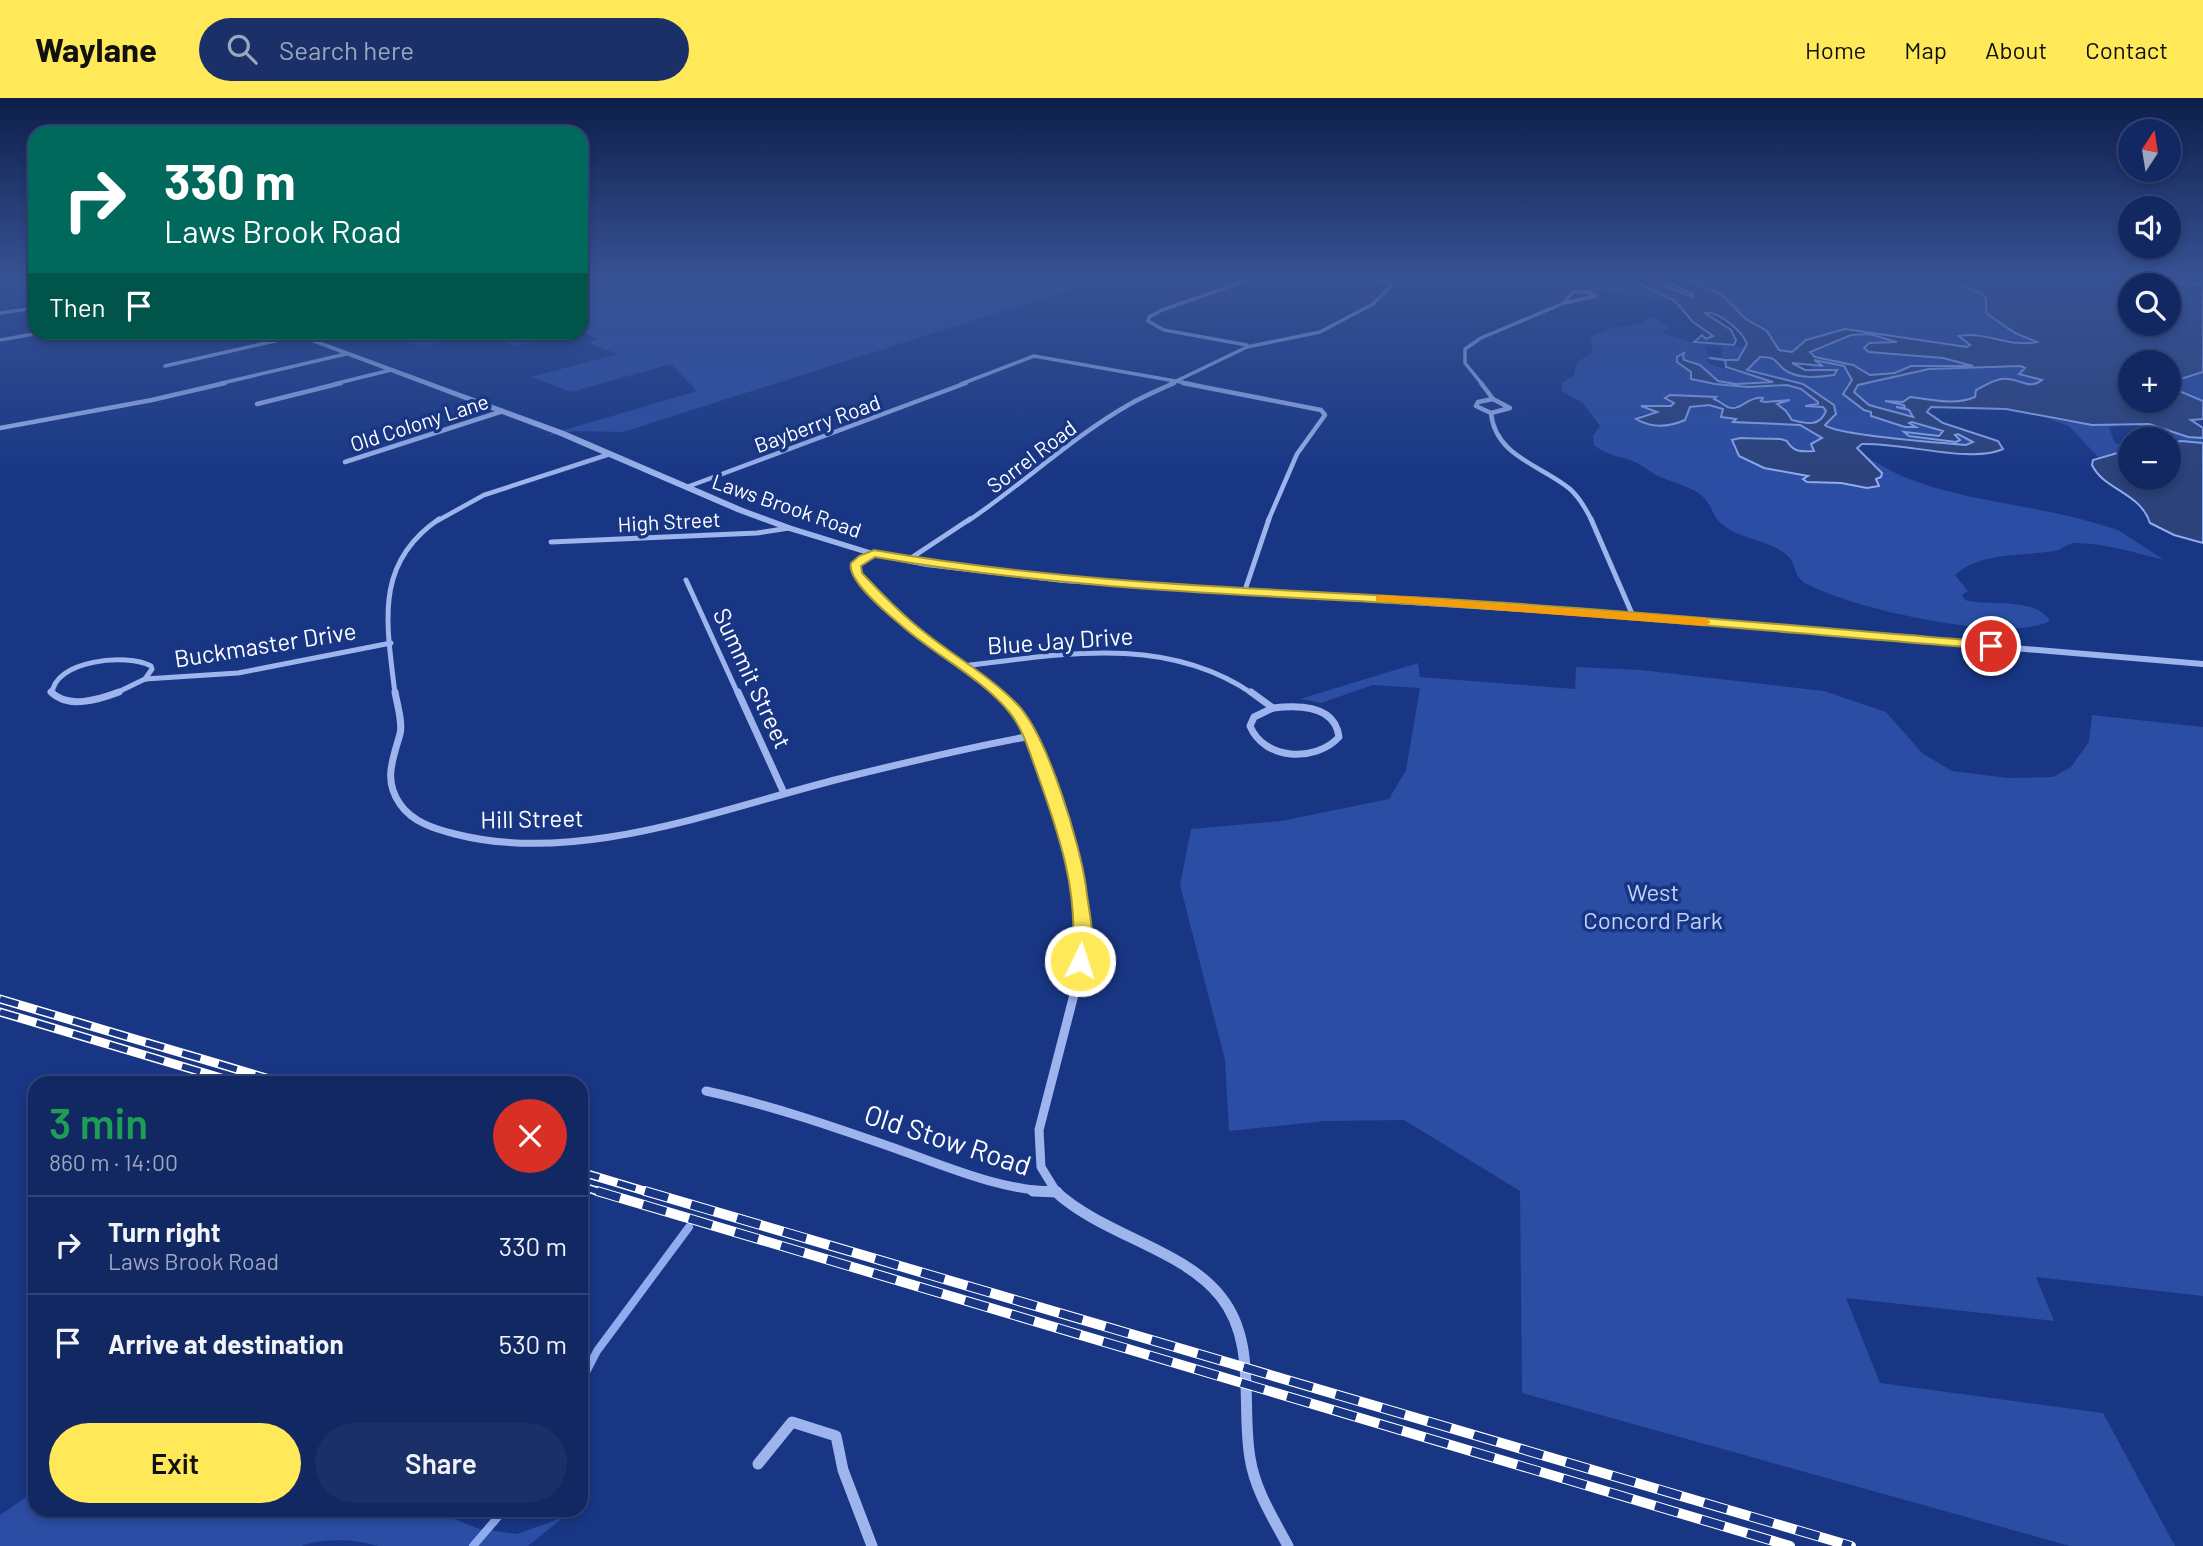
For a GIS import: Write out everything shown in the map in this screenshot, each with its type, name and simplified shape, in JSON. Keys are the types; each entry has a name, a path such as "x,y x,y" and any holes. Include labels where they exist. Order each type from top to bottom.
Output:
{"street":[{"path":"165,366 264,344"},
{"name":"Laws Brook Road","path":"318,344 503,411 789,528 874,554 908,560 1017,576 1633,616 2203,664"},
{"path":"1238,344 1251,346 1263,344"},
{"path":"1473,344 1465,349 1463,357 1466,365 1488,389 1493,399 1510,408 1491,413 1478,408 1476,404 1493,399"},
{"name":"Sorrel Road","path":"908,560 1029,479 1088,432 1130,404 1224,356 1251,346"},
{"path":"0,428 152,400 346,354"},
{"name":"Bayberry Road","path":"687,487 1035,356 1175,381"},
{"path":"257,404 391,370"},
{"path":"1175,381 1323,412 1322,421 1312,430 1297,454 1269,519 1245,590"},
{"name":"Old Colony Lane","path":"345,462 503,411"},
{"path":"1491,413 1492,427 1505,445 1571,490 1584,505 1633,616"},
{"name":"Hill Street","path":"610,454 480,497 424,530 400,557 390,582 391,643 401,732 395,742 388,780 403,808 412,818 457,835 509,842 583,839 631,831 950,750 1031,736"},
{"name":"High Street","path":"551,542 757,533 789,528"},
{"path":"874,554 863,558 856,566 856,573 884,604 922,637 963,666 1014,709 1031,736 1064,824 1074,861 1083,940 1077,983 1039,1130 1038,1152 1044,1173 1057,1192"},
{"name":"Summit Street","path":"686,580 784,793"},
{"name":"Buckmaster Drive","path":"145,679 152,670 148,662 105,660 64,675 52,685 51,693 66,700 86,700 119,692 145,679 186,679 232,674 391,643"},
{"name":"Blue Jay Drive","path":"963,666 1078,653 1149,655 1184,661 1214,671 1244,687 1273,708"},
{"path":"1299,707 1324,714 1336,722 1339,737 1332,746 1310,753 1280,751 1264,745 1253,736 1250,726 1254,717 1273,708 1299,707"},
{"name":"Old Stow Road","path":"706,1091 748,1100 841,1130 1000,1186 1036,1192 1057,1192 1082,1212 1193,1271 1216,1291 1234,1316 1243,1359 1246,1433 1261,1497 1288,1546"},
{"path":"758,1464 792,1422 836,1436 843,1470 872,1546"}],"green space":[{"path":"590,344 901,344 623,432 575,431 544,436 697,391 671,364 571,392 531,377 618,354"},
{"path":"1591,344 1697,344 1744,347 1738,360 1722,358 1722,348 1712,345 1705,347 1710,358 1706,361 1727,370 1775,382 1725,383 1684,360 1683,354 1677,357 1677,362 1691,372 1691,379 1748,387 1787,385 1801,389 1818,402 1811,406 1823,407 1826,411 1823,415 1815,422 1804,424 1787,416 1777,405 1782,401 1765,402 1752,397 1751,401 1742,405 1731,406 1710,397 1670,395 1675,404 1647,407 1657,412 1640,415 1640,421 1660,426 1682,422 1690,407 1709,405 1724,410 1725,418 1736,419 1735,422 1800,425 1822,439 1814,442 1814,451 1800,450 1770,438 1757,437 1734,438 1734,450 1769,469 1811,476 1807,482 1879,486 1875,479 1879,468 1868,457 1893,472 1920,483 2070,516 2118,530 2164,560 2111,547 2074,543 2054,551 1989,558 1966,567 1955,575 1968,591 1962,595 1965,600 2023,605 2043,613 2050,621 2029,627 1966,626 1928,620 1828,593 1799,578 1787,555 1780,550 1724,526 1706,500 1695,491 1594,445 1593,436 1600,426 1583,403 1562,391 1562,383 1574,375 1577,363 1592,352"},
{"path":"1775,344 1801,344 1793,352 1779,350"},
{"path":"1830,344 1869,344 1877,354 1943,358 1976,367 1911,366 1895,373 1869,375 1861,368 1815,357 1810,352"},
{"path":"1938,344 1967,344 1971,346"},
{"path":"1764,356 1778,360 1779,364 1794,374 1832,372 1813,370 1810,366 1820,367 1814,360 1844,366 1852,380 1847,386 1863,410 1872,413 1871,416 1905,427 1914,426 1908,423 1912,422 1944,431 1940,436 1906,432 1919,437 1940,439 1959,434 1973,442 1966,445 1906,440 1833,429 1825,425 1836,414 1803,384 1747,369 1757,358"},
{"path":"2026,367 2026,376 2043,380 2032,385 2004,379 1995,381 1976,390 1975,397 1967,400 1942,402 1910,397 1903,402 1890,402 1904,405 1905,408 1900,408 1909,410 1913,417 1869,405 1854,392 1858,385 1929,369"},
{"path":"2203,372 2203,401 2181,392 2181,379"},
{"path":"2048,419 2092,425 2121,424 2109,428 2115,443 2118,444 2118,452 2098,457 2069,426"},
{"path":"2134,424 2158,427 2146,427"},
{"path":"2181,435 2203,438 2203,443 2181,442"},
{"name":"West Concord Park","path":"1418,663 1420,677 1575,689 1576,667 1641,670 1824,691 1886,712 1922,753 1952,771 2008,778 2053,777 2071,767 2089,742 2092,715 2203,727 2203,1296 2036,1277 2054,1321 1846,1298 1880,1383 2103,1413 2175,1546 2070,1546 1522,1393 1520,1191 1404,1120 1326,1121 1229,1131 1225,1060 1180,885 1191,829 1281,821 1389,799 1406,770 1420,688 1373,685 1321,703 1300,699"},
{"path":"28,1496 28,1517 450,1517 479,1529 517,1534 564,1517 528,1546 378,1546 340,1540 301,1546 0,1546 0,1515"}],"shaded area":[{"path":"1747,344 1775,344 1779,350 1792,352 1802,344 1830,344 1810,352 1815,357 1853,365 1870,375 1895,373 1911,366 1973,366 1943,358 1869,352 1864,348 1868,344 1944,344 1967,347 1970,345 1968,344 2203,344 2203,372 2181,379 2181,350 2118,350 2118,413 2181,413 2181,392 2203,401 2203,419 2191,420 2203,428 2203,438 2181,435 2181,427 2158,427 2149,424 2092,425 2006,409 1931,407 1927,412 1943,423 1998,441 2003,449 1973,454 1862,444 1857,448 1882,473 1881,477 1876,479 1879,486 1867,488 1841,483 1807,482 1803,479 1808,476 1764,468 1739,456 1732,440 1781,439 1798,450 1814,451 1811,444 1822,438 1800,425 1733,422 1736,419 1721,417 1723,409 1709,405 1690,407 1685,420 1673,424 1655,426 1636,419 1657,412 1641,406 1671,406 1674,403 1665,398 1670,395 1716,397 1714,399 1732,408 1758,398 1763,398 1761,401 1765,402 1790,400 1777,404 1792,420 1816,422 1823,416 1826,411 1823,407 1805,406 1818,402 1801,389 1787,385 1748,387 1715,384 1691,379 1691,372 1677,362 1677,357 1685,352 1684,360 1700,365 1718,381 1736,384 1773,382 1726,367 1725,360 1738,360","holes":["1760,357 1774,359 1788,372 1805,377 1834,375 1837,370 1805,370 1792,363 1823,366 1814,360 1844,366 1852,380 1843,394 1864,410 1871,412 1871,416 1905,427 1916,427 1909,423 1912,422 1943,431 1939,436 1904,432 1909,436 1956,442 1960,440 1955,435 1958,434 1973,442 1966,445 1906,440 1833,429 1825,425 1836,414 1834,405 1803,384 1747,370","2025,368 2019,374 2042,380 2033,384 1999,380 1976,390 1975,397 1967,400 1942,401 1910,397 1903,402 1885,401 1904,405 1905,408 1896,407 1909,410 1913,417 1869,405 1854,392 1858,385 1929,369"]},
{"path":"2181,441 2203,443 2203,543 2174,535 2150,523 2138,504 2119,490 2181,490"},
{"path":"2118,453 2118,489 2098,473 2092,465 2093,460"}],"waterway":[{"path":"1710,358 1725,360"},
{"path":"588,1368 597,1351 689,1227"},
{"path":"473,1546 498,1517"}],"railway":[{"path":"0,999 259,1076"},
{"path":"0,1012 215,1076"},
{"path":"588,1174 651,1193"},
{"path":"588,1188 603,1193"},
{"path":"597,1191 1790,1546"},
{"path":"645,1191 1851,1546"}],"slow traffic":[{"path":"1381,599 1705,622"}],"route":[{"path":"1080,961 1083,940 1074,861 1064,824 1027,728 1014,709 998,693 922,637 884,604 856,573 856,566 863,558 874,554 965,570 1063,580 1454,603 1991,646"}]}
